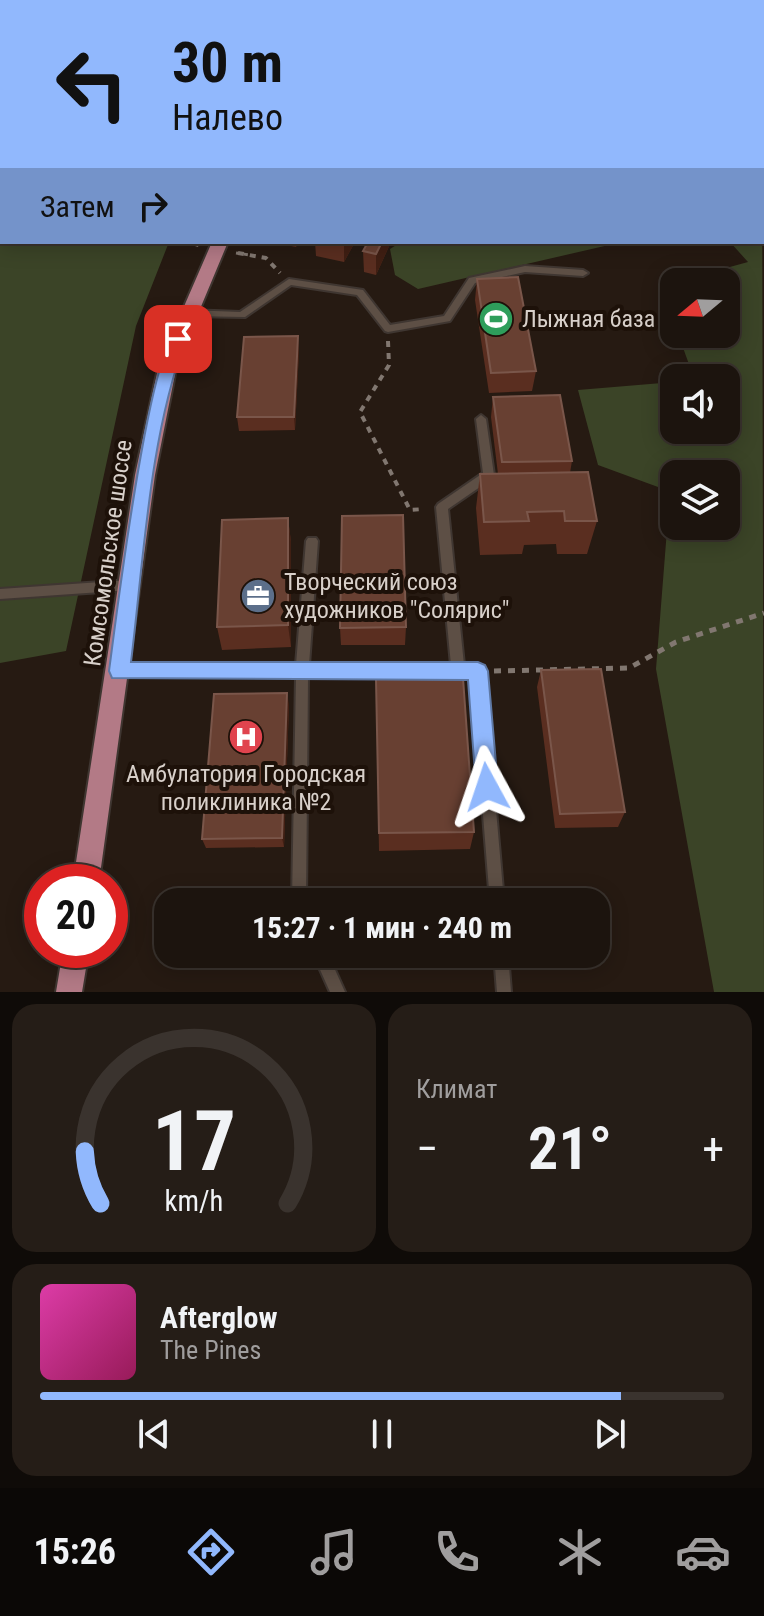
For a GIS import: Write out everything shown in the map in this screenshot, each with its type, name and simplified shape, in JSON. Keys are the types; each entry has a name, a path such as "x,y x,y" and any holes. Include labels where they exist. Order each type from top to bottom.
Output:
{"main road":[{"name":"Комсомольское шоссе","path":"89,864 145,475 168,364 218,246"},
{"path":"69,992 73,968"}],"lane":[{"path":"188,313 242,315 289,282 360,292 388,329 447,319 472,280 525,269 583,273"},
{"path":"458,671 442,507 489,475 481,419"},
{"path":"299,888 302,671 312,541"},
{"path":"0,594 131,585"},
{"path":"119,671 478,671 496,888"},
{"path":"327,968 338,992"},
{"path":"502,968 504,992"}],"path":[{"path":"218,246 266,258 289,282"},
{"path":"388,329 389,365 360,412 410,510 442,507"},
{"path":"478,671 629,668 676,642 764,613"}],"green space":[{"path":"0,244 168,244 136,326 66,651 0,663"},
{"path":"398,244 613,244 418,289 395,275 390,249"},
{"path":"732,244 762,244 764,992 714,992 656,669 666,540 740,540 740,460 660,460 660,493 658,487 598,465 578,390 660,383 660,444 740,444 740,364 689,364 683,348 740,348 740,268 726,268 748,262"}],"building":[{"path":"367,244 381,244 376,254 363,251"},
{"path":"518,277 536,371 491,373 477,279"},
{"path":"298,336 294,417 237,417 244,337"},
{"path":"560,395 572,461 502,462 493,397"},
{"path":"588,472 597,521 565,521 564,511 527,512 529,521 484,522 480,474"},
{"path":"403,515 406,627 340,628 342,516"},
{"name":"Творческий союз художников \"Солярис\"","path":"288,518 288,625 217,627 222,520"},
{"path":"601,669 625,812 560,814 541,670"},
{"path":"463,678 474,832 379,833 376,679"},
{"path":"287,693 282,838 202,839 214,694"}],"place":[{"name":"Лыжная база","path":"496,319"},
{"name":"Творческий союз художников \"Солярис\"","path":"258,596"},
{"name":"Амбулатория Городская поликлиника №2","path":"246,737"}],"route":[{"path":"178,339 168,364 145,475 119,671 478,671 487,787"}]}
